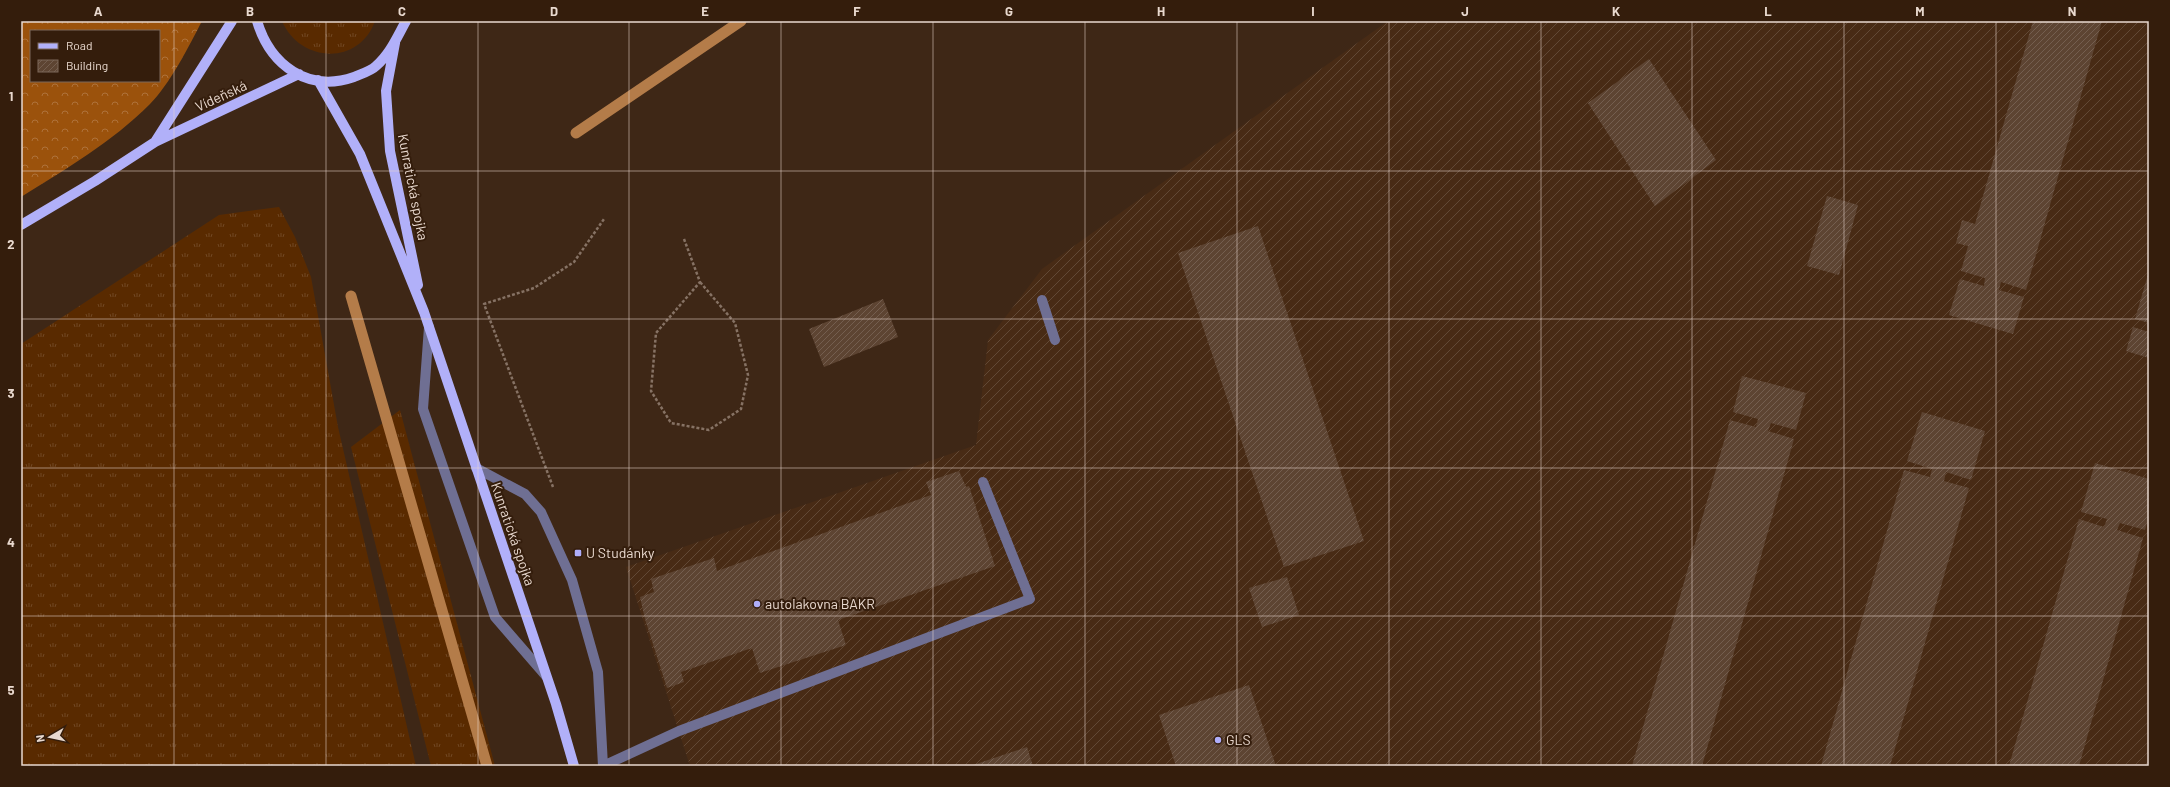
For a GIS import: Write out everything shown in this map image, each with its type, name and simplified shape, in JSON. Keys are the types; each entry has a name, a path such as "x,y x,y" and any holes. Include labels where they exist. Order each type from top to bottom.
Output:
{"main road":[{"name":"Vídeňská","path":"155,142 232,21"},
{"path":"257,21 262,38 272,54 286,67 299,74 318,80 340,82 375,68 395,43 402,26 406,21"},
{"name":"Kunratická spojka","path":"395,43 386,90 390,151 424,312"},
{"name":"Vídeňská","path":"21,225 95,181 155,142 299,74"},
{"name":"Kunratická spojka","path":"318,80 360,154 429,325 546,676 574,766"}],"lane":[{"path":"1042,300 1055,340"},
{"path":"429,325 423,408 496,617 546,676"},
{"path":"476,468 525,494 541,512 572,580 598,672 603,766 679,732 1030,599 983,482"}],"path":[{"path":"556,494 484,304 534,288 574,262 604,219"},
{"path":"684,239 700,282 734,323 748,375 741,409 709,430 671,423 651,391 656,333 700,282"}],"shaded area":[{"path":"1388,21 2149,21 2149,766 690,766 626,567 976,445 988,340 1042,269"}],"green space":[{"path":"21,21 202,21 172,76 150,104 120,131 72,165 21,197"},
{"path":"282,21 375,21 367,36 356,46 343,52 329,54 315,51 302,45 291,35"},
{"path":"279,207 295,237 311,277 338,427 416,766 21,766 21,344 219,215"},
{"path":"400,410 495,766 431,766 351,447"}],"building":[{"path":"2033,21 2102,21 2026,290 2001,282 1999,290 2024,297 2013,334 1949,315 1960,279 1984,286 1985,278 1961,271 1968,246 1956,243 1962,220 1975,224"},
{"path":"1649,59 1716,160 1655,206 1588,103"},
{"path":"1827,196 1858,205 1839,275 1807,266"},
{"path":"1258,226 1364,541 1284,567 1178,253"},
{"path":"2149,271 2149,323 2135,319"},
{"path":"883,299 898,337 824,367 809,329"},
{"path":"2133,327 2149,332 2149,358 2126,351"},
{"path":"1742,376 1806,393 1796,430 1771,423 1768,431 1794,439 1702,766 1632,766 1730,420 1756,427 1758,419 1733,412"},
{"path":"1922,412 1985,431 1971,480 1946,472 1944,481 1969,488 1890,766 1821,766 1904,470 1930,477 1932,469 1907,461"},
{"path":"2095,463 2149,479 2149,516 2145,530 2120,523 2117,530 2143,538 2079,766 2009,766 2079,519 2104,527 2107,519 2081,512"},
{"path":"959,471 966,487 969,486 995,566 838,620 846,645 760,673 752,648 681,672 684,682 667,688 645,619 640,597 654,592 651,579 714,558 717,571 931,495 926,482"},
{"path":"1287,577 1299,615 1262,627 1249,588"},
{"name":"GLS","path":"1249,685 1276,766 1176,766 1159,715"},
{"path":"1027,747 1033,766 970,766"}],"waterway":[{"path":"576,133 741,21"},
{"path":"351,296 487,766"}],"place":[{"name":"U Studánky","path":"578,553"},
{"name":"autolakovna BAKR","path":"757,604"},
{"name":"GLS","path":"1218,740"}]}
